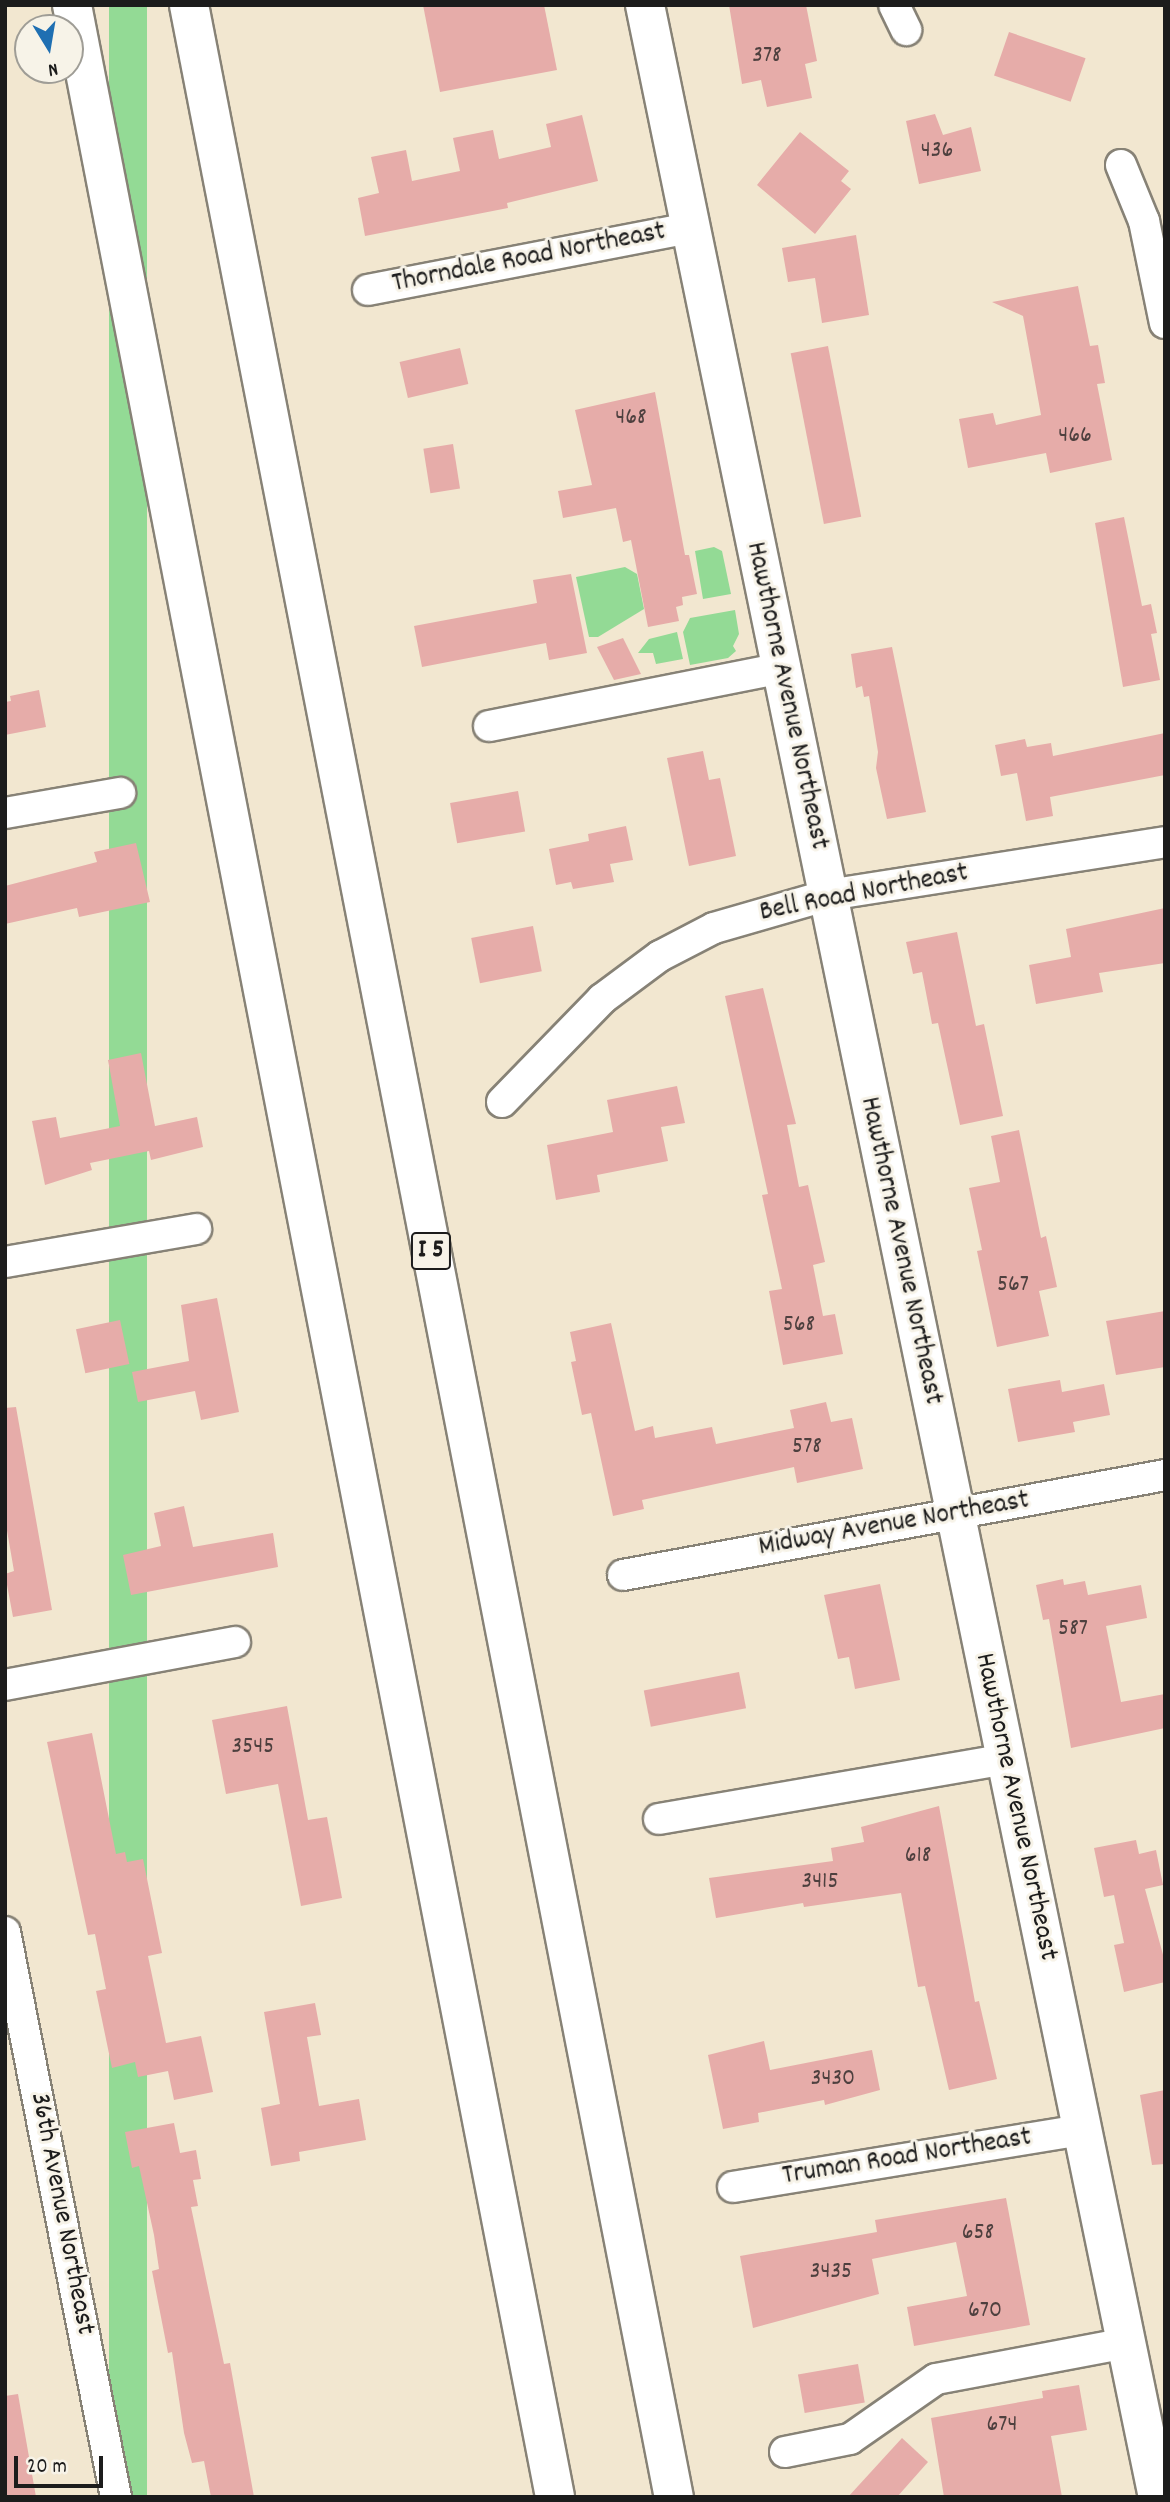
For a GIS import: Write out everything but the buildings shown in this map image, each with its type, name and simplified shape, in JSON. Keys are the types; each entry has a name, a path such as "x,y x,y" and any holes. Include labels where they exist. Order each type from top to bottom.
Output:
{"main road":[{"path":"72,5 555,2497"},
{"name":"I 5","path":"189,5 674,2497"},
{"name":"Hawthorne Avenue Northeast","path":"645,5 1158,2497"}],"street":[{"path":"1121,165 1144,221 1165,323"},
{"name":"Thorndale Road Northeast","path":"368,290 689,228"},
{"path":"489,726 781,668"},
{"path":"5,813 120,793"},
{"name":"Bell Road Northeast","path":"502,1102 603,999 660,956 714,928 828,895 1165,842"},
{"path":"5,1262 196,1229"},
{"name":"Midway Avenue Northeast","path":"623,1575 1165,1475"},
{"path":"5,1685 235,1642"},
{"path":"659,1819 1005,1759"},
{"name":"36th Avenue Northeast","path":"5,1931 116,2497"},
{"name":"Truman Road Northeast","path":"733,2187 1082,2130"},
{"path":"785,2452 850,2439 936,2379 1127,2343"}],"green space":[{"path":"109,5 147,5 147,2497 109,2497"},
{"path":"714,547 722,551 731,594 703,599 695,551"},
{"path":"625,567 637,574 644,609 598,637 589,637 576,577"},
{"path":"735,610 739,634 733,646 736,651 728,658 690,665 683,632 690,618"},
{"path":"677,632 683,659 656,664 653,653 638,653 649,639"}]}
